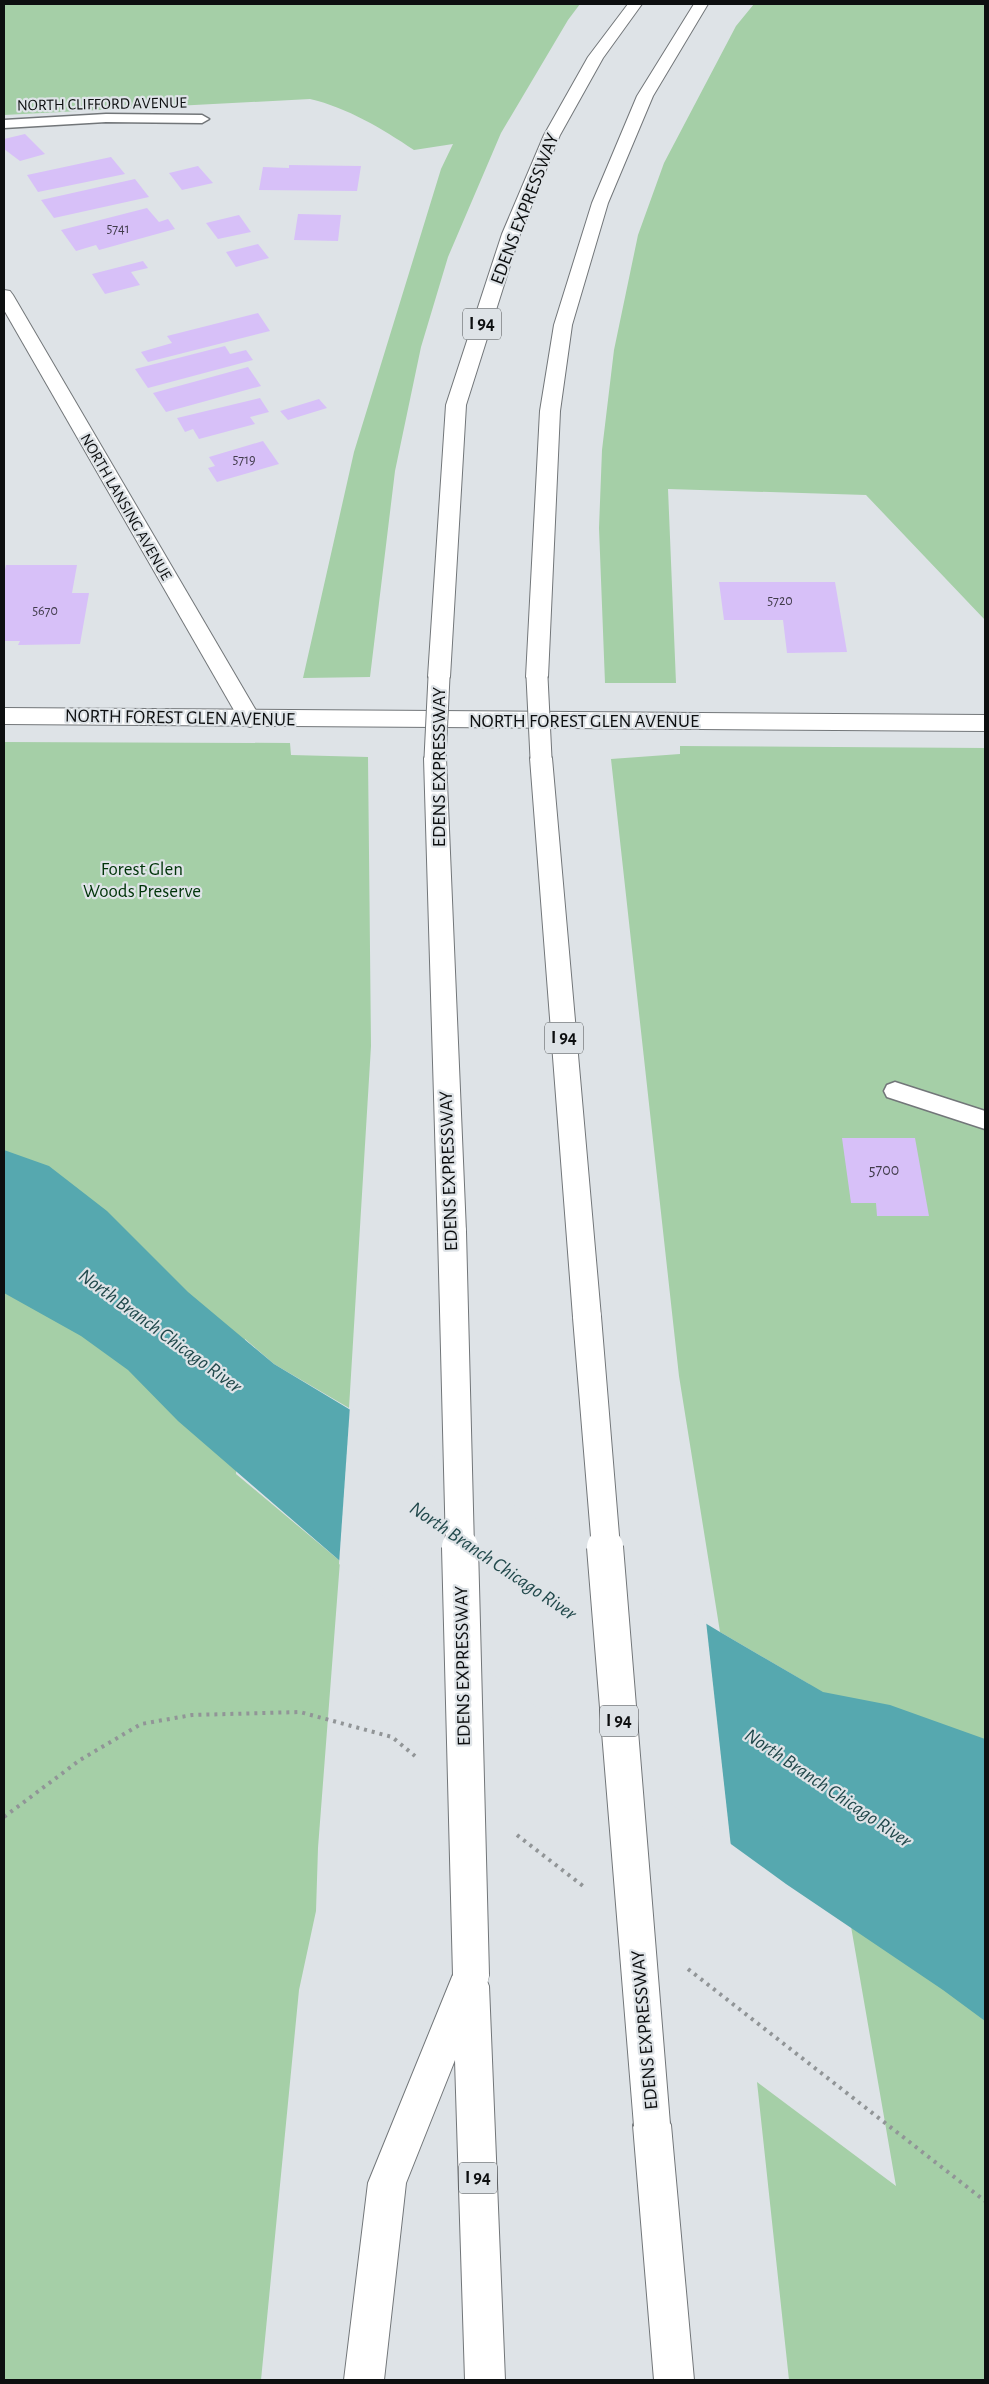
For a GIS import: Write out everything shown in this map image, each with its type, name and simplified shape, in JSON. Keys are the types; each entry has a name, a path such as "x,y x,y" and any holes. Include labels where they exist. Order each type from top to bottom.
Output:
{"main road":[{"name":"EDENS EXPRESSWAY","path":"485,2380 471,1975 452,1232 435,758 456,405 511,234 552,135 596,57 635,4"},
{"name":"EDENS EXPRESSWAY","path":"674,2380 541,758 537,677 550,411 563,325 600,203 645,96 701,4"},
{"name":"NORTH LANSING AVENUE","path":"4,295 250,719"},
{"name":"NORTH FOREST GLEN AVENUE","path":"4,716 985,723"},
{"path":"364,2380 387,2183 471,1975"}],"lane":[{"name":"NORTH CLIFFORD AVENUE","path":"4,124 106,118 202,119"},
{"path":"895,1091 985,1120"}],"green space":[{"path":"4,4 580,4 568,20 501,133 448,257 421,347 395,471 370,677 303,678 354,452 441,169 453,144 414,150 351,113 310,99 4,115"},
{"path":"754,4 985,4 985,620 866,495 668,489 676,683 605,683 599,528 602,450 614,350 638,235 664,163 736,26"},
{"name":"Forest Glen Woods Preserve","path":"4,742 290,743 291,755 368,757 371,1046 349,1408 274,1364 245,1339 236,1474 340,1561 318,1848 316,1911 299,1990 261,2380 4,2380"},
{"path":"680,746 985,748 985,2380 789,2380 757,2082 896,2186 809,1684 720,1632 679,1376 611,759 680,754"}],"water":[{"name":"North Branch Chicago River","path":"4,1150 49,1166 107,1211 188,1292 274,1364 720,1632 823,1692 890,1705 985,1739 985,2021 943,1990 786,1884 340,1561 178,1421 128,1370 81,1336 4,1293"}],"pier":[{"path":"350,1406 706,1621 731,1847 339,1564"}],"building":[{"path":"25,134 45,154 20,161 4,149 4,139"},
{"path":"111,157 125,174 38,192 27,175"},
{"path":"289,165 361,166 357,191 259,190 263,167 289,168"},
{"path":"198,166 213,183 182,190 169,173"},
{"path":"135,179 149,197 54,218 41,200"},
{"path":"147,208 159,222 168,219 175,229 99,250 96,245 76,251 61,230"},
{"path":"298,214 341,215 338,241 294,240"},
{"path":"239,215 251,232 218,239 206,223"},
{"path":"258,244 269,258 236,267 226,252"},
{"path":"143,261 148,268 131,272 140,285 105,294 92,274"},
{"path":"258,313 270,331 148,362 141,352 172,343 167,336"},
{"path":"225,346 230,354 246,350 253,360 148,388 135,369"},
{"path":"248,367 261,386 166,412 153,393"},
{"path":"260,398 269,412 250,417 255,424 199,439 193,429 185,432 177,418"},
{"path":"319,399 327,408 288,420 280,411"},
{"path":"263,441 279,464 217,482 208,468 215,466 209,457"},
{"path":"6,565 77,565 72,593 89,593 80,644 18,645 20,641 4,641 4,574"},
{"path":"719,582 835,582 847,652 787,653 783,620 724,620"},
{"path":"842,1138 915,1138 929,1216 877,1216 876,1203 851,1203"}]}
